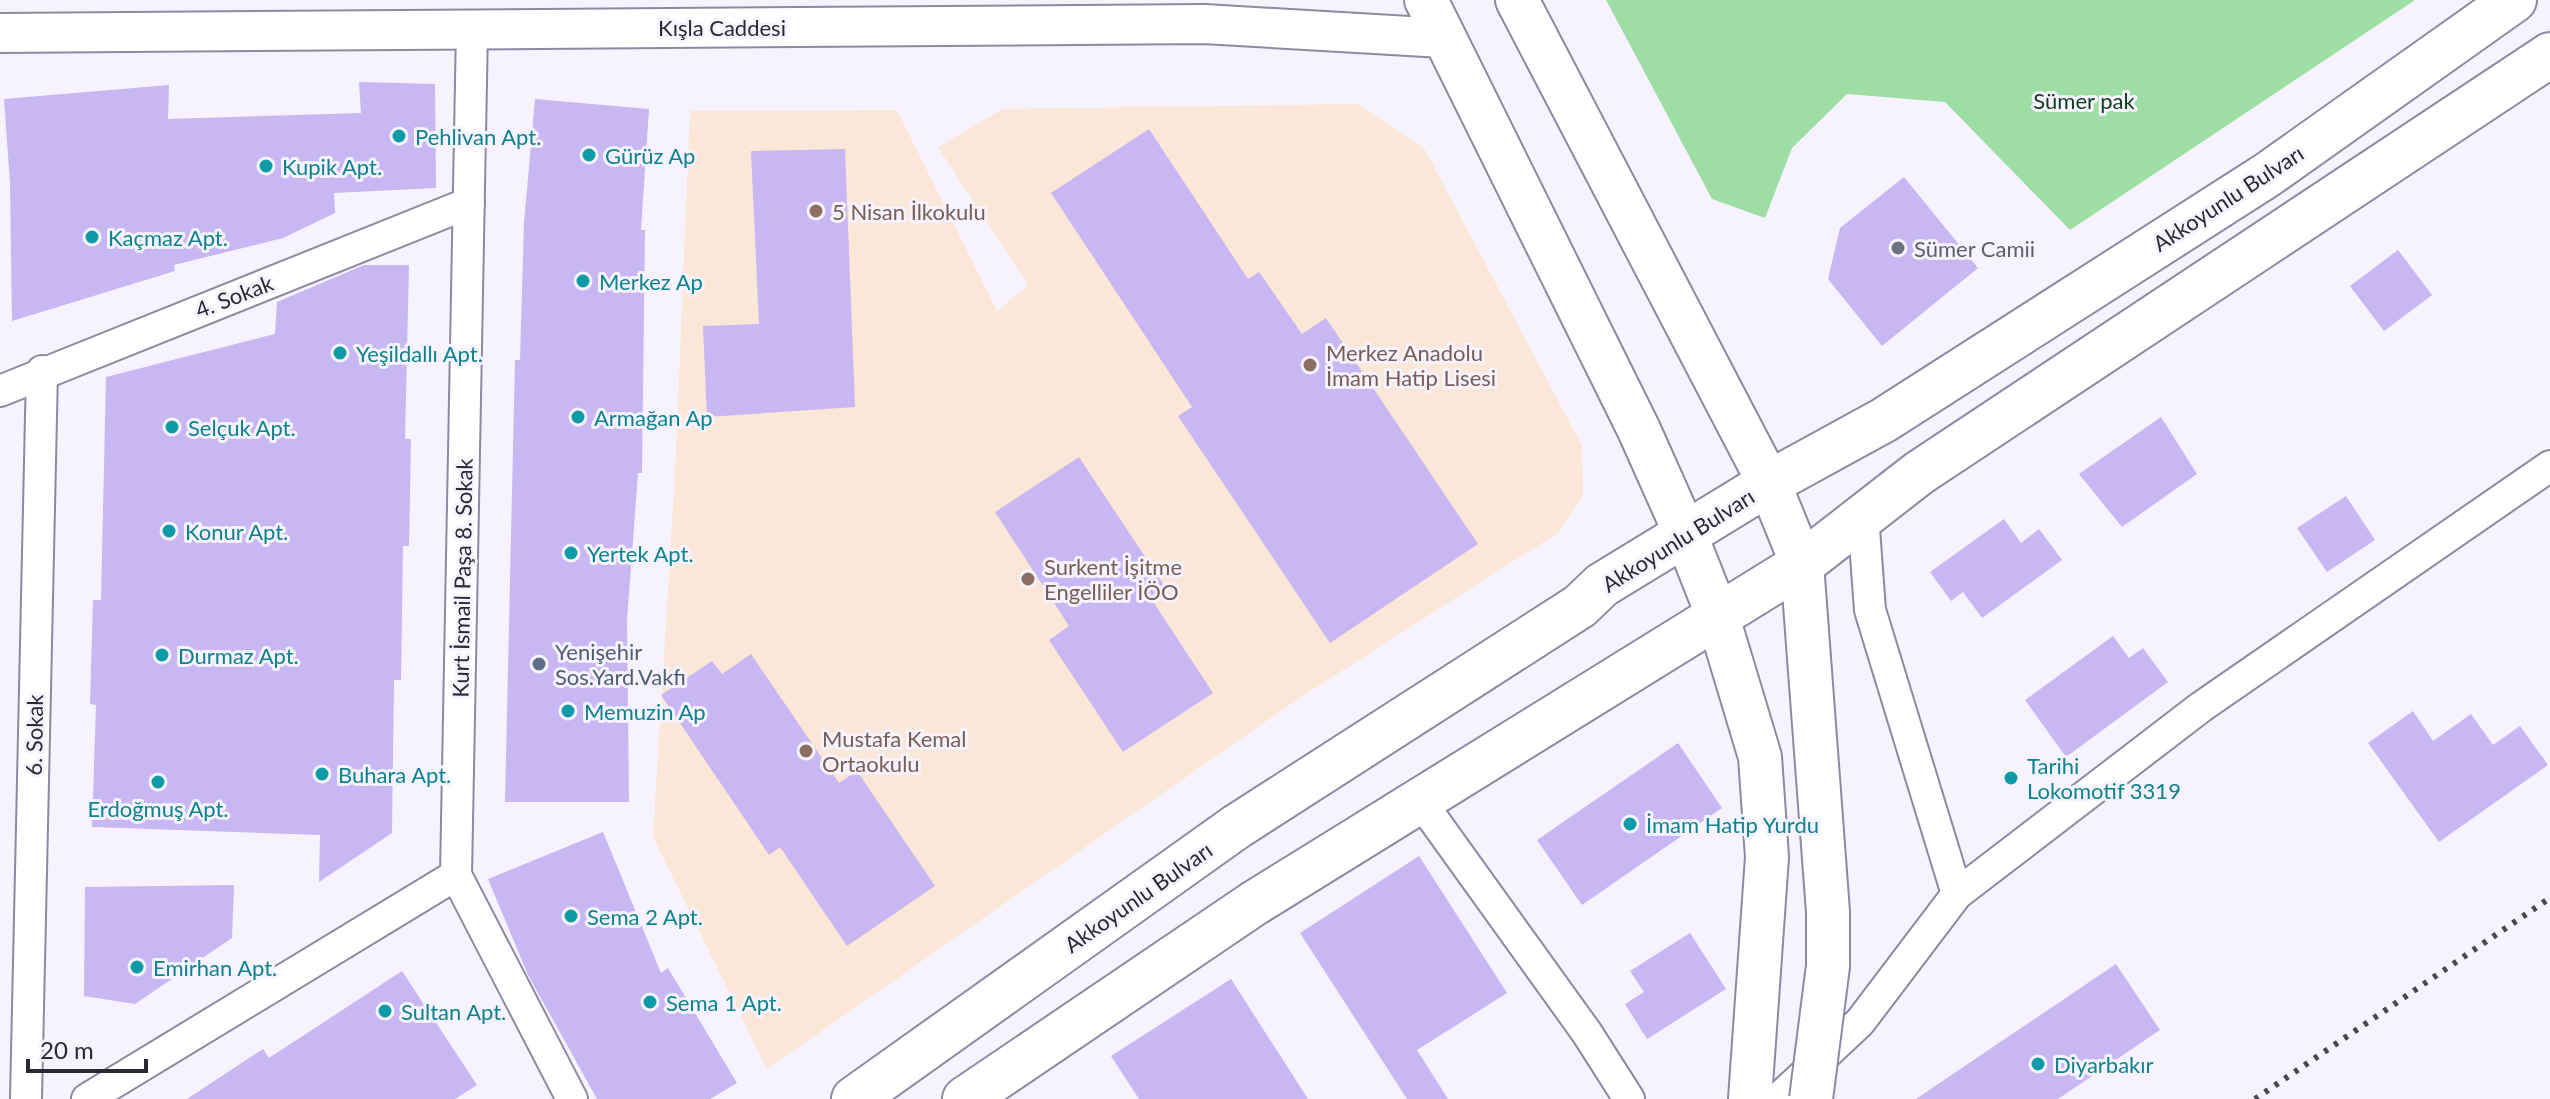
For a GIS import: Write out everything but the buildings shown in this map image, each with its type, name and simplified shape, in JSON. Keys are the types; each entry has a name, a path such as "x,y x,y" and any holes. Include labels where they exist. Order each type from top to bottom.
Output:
{"main road":[{"path":"1426,0 1639,430 1685,533 1717,614 1760,757 1767,857 1761,980 1750,1099"},
{"path":"1517,0 1769,483 1802,564 1826,880 1828,966 1811,1099"},
{"name":"Akkoyunlu Bulvarı","path":"854,1099 1236,827 1580,606 1602,585 1769,483 1884,420 2267,175 2514,0"},
{"path":"965,1099 1253,904 1802,564 1919,473 2550,55"}],"street":[{"path":"1204,24 1285,0"},
{"name":"Kışla Caddesi","path":"0,33 1204,24 1443,38"},
{"name":"Kurt İsmail Paşa 8. Sokak","path":"472,29 456,875 572,1099"},
{"name":"4. Sokak","path":"0,391 42,371 469,203"},
{"name":"6. Sokak","path":"26,1099 42,371"},
{"path":"1778,1099 1860,1022 1957,894 2201,707 2550,466"},
{"path":"1863,515 1870,610 1957,894"},
{"path":"1421,802 1587,1033 1629,1099"},
{"path":"87,1099 456,875"}],"shaded area":[{"path":"1357,104 1424,148 1582,446 1583,494 1559,532 1298,699 767,1069 653,837 675,473 690,111 897,110 997,311 1028,285 938,147 1003,109"}],"green space":[{"name":"Sümer pak","path":"1606,0 2415,0 2070,230 1945,102 1847,94 1792,148 1765,218 1712,199"}],"railway":[{"path":"2255,1099 2550,898"}],"place":[{"name":"Pehlivan Apt.","path":"399,136"},
{"name":"Gürüz Ap","path":"589,155"},
{"name":"Kupik Apt.","path":"266,166"},
{"name":"5 Nisan İlkokulu","path":"816,211"},
{"name":"Kaçmaz Apt.","path":"92,237"},
{"name":"Sümer Camii","path":"1898,248"},
{"name":"Merkez Ap","path":"583,281"},
{"name":"Yeşildallı Apt.","path":"340,353"},
{"name":"Merkez Anadolu İmam Hatip Lisesi","path":"1310,365"},
{"name":"Armağan Ap","path":"578,417"},
{"name":"Selçuk Apt.","path":"172,427"},
{"name":"Konur Apt.","path":"169,531"},
{"name":"Yertek Apt.","path":"571,553"},
{"name":"Surkent İşitme Engelliler İÖO","path":"1028,579"},
{"name":"Durmaz Apt.","path":"162,655"},
{"name":"Yenişehir Sos.Yard.Vakfı","path":"539,664"},
{"name":"Memuzin Ap","path":"568,711"},
{"name":"Mustafa Kemal Ortaokulu","path":"806,751"},
{"name":"Buhara Apt.","path":"322,774"},
{"name":"Tarihi Lokomotif 3319","path":"2011,778"},
{"name":"Erdoğmuş Apt.","path":"158,782"},
{"name":"İmam Hatip Yurdu","path":"1630,824"},
{"name":"Sema 2 Apt.","path":"571,916"},
{"name":"Emirhan Apt.","path":"137,967"},
{"name":"Sema 1 Apt.","path":"650,1002"},
{"name":"Sultan Apt.","path":"385,1011"},
{"name":"Diyarbakır","path":"2038,1064"}]}
